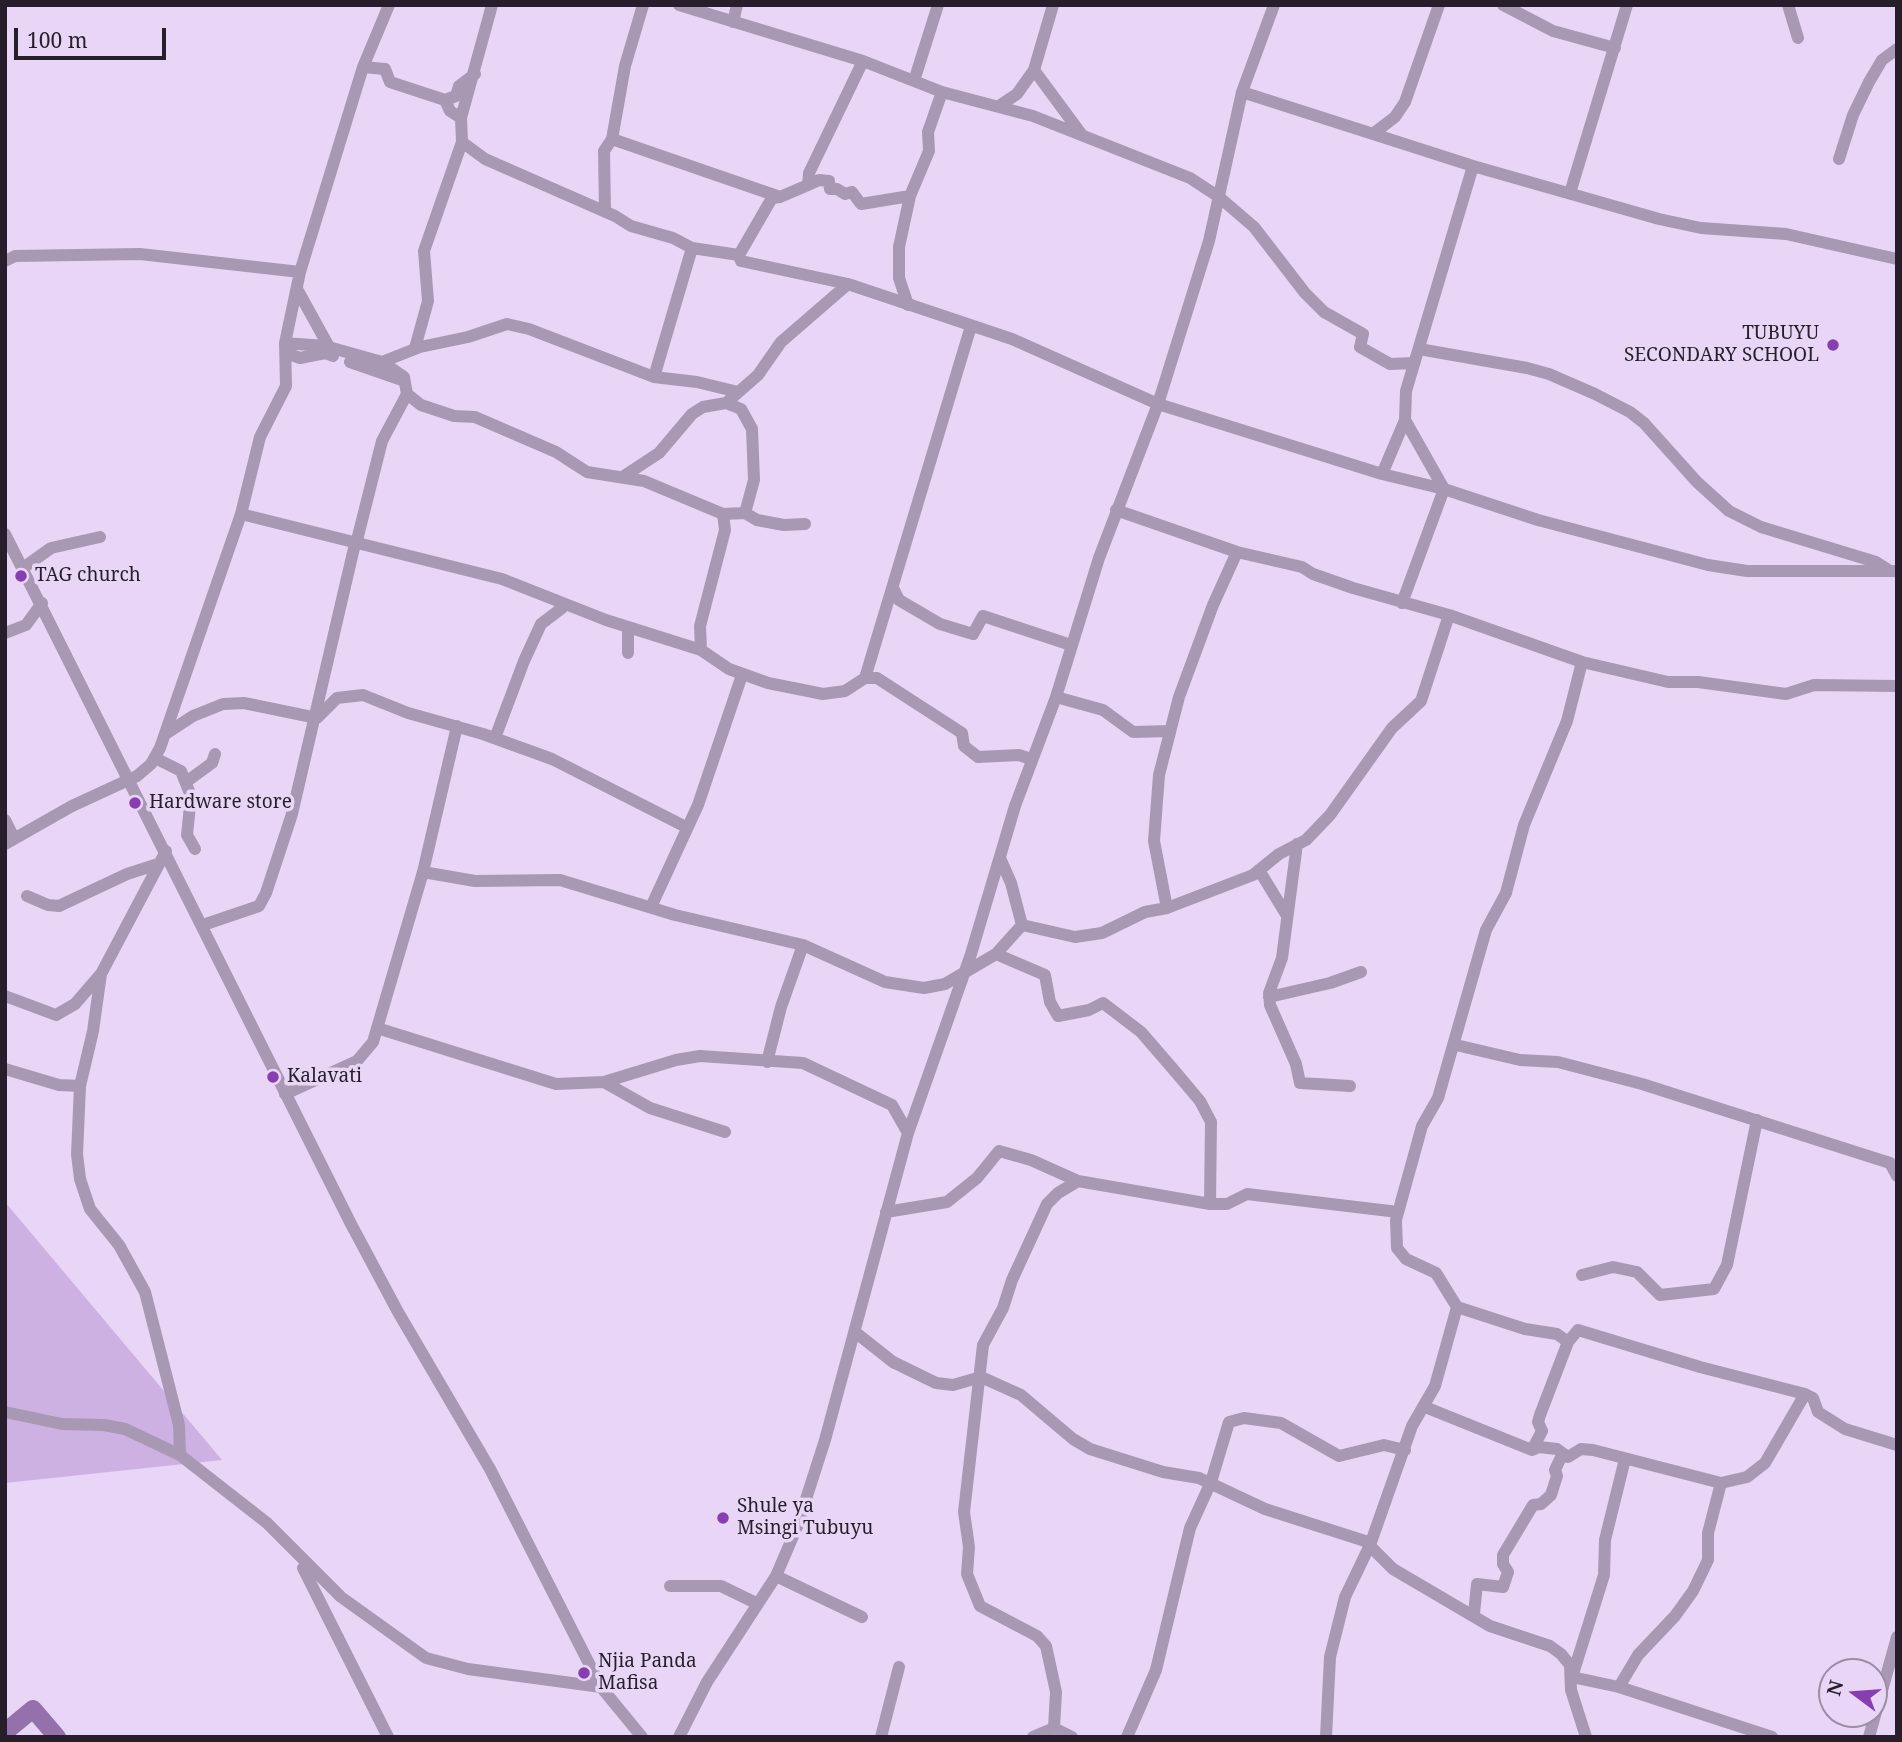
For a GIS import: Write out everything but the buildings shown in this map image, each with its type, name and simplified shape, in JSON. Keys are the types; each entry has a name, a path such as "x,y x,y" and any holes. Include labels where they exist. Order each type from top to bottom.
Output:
{"street":[{"path":"5,820 10,841 72,806 130,780 155,758 241,514 260,437 286,386 285,348 300,272 363,67 389,5"},
{"path":"415,348 428,301 424,251 462,142 460,118 475,74 492,5"},
{"path":"605,212 604,151 612,139 625,66 643,5"},
{"path":"679,5 863,61 942,92 999,106 1183,175 1219,197 1261,234 1308,296 1330,316 1363,334 1360,347 1390,364 1414,363"},
{"path":"733,22 737,5"},
{"path":"914,81 938,5"},
{"path":"999,106 1017,94 1034,70 1053,5"},
{"path":"684,1735 707,1682 776,1576 810,1491 908,1133 963,976 1031,759 1056,697 1116,510 1158,404 1209,241 1242,92 1274,5"},
{"path":"1374,134 1395,117 1405,102 1439,5"},
{"path":"1503,5 1553,31 1615,48"},
{"path":"1570,193 1627,5"},
{"path":"1788,5 1798,38"},
{"path":"1839,159 1853,115 1869,82 1882,60 1897,49"},
{"path":"808,185 809,173 863,61"},
{"path":"363,67 386,69 390,82 445,100 456,96 459,86 475,74"},
{"path":"1034,70 1083,136"},
{"path":"908,305 898,269 899,247 910,197 929,151 928,132 942,92"},
{"path":"1242,92 1473,166 1676,223 1776,233 1897,259"},
{"path":"445,100 450,111 460,118"},
{"path":"612,139 780,197"},
{"path":"462,142 485,159 631,226 673,238 692,248 738,255"},
{"path":"1444,489 1405,421 1404,404 1473,166"},
{"path":"738,255 772,198 819,180 829,181 830,190 852,192 861,204 910,197"},
{"path":"654,377 692,248"},
{"path":"5,261 15,256 140,254 300,272"},
{"path":"738,255 741,261 848,284 971,326 1040,351 1158,404 1382,474 1444,489 1538,520 1727,569 1894,571"},
{"path":"726,403 758,375 780,342 848,284"},
{"path":"297,289 329,347"},
{"path":"382,362 415,348 478,335 507,324 529,329 654,377 697,382 738,392"},
{"path":"241,514 355,546 502,579 628,627 701,650 742,675 823,694 845,691 865,678 971,326"},
{"path":"285,348 329,347 382,362 397,371 406,388 421,405 454,416 475,417 548,448 587,472 624,476 662,488 723,514 745,513 757,520 784,525 805,524"},
{"path":"285,348 300,358 325,353 406,388"},
{"path":"1419,349 1527,368 1595,394 1630,412 1644,423 1697,482 1728,511 1761,527 1876,562 1894,571"},
{"path":"203,925 259,906 266,893 292,814 313,718 382,441 406,388"},
{"path":"624,476 659,453 692,414 703,407 726,403 741,409 752,429 754,480 745,513"},
{"path":"1382,474 1405,421"},
{"path":"1402,603 1444,489"},
{"path":"1116,510 1237,552 1302,567 1313,575 1449,615 1582,662 1668,682 1699,682 1786,694 1814,685 1897,686"},
{"path":"701,650 699,626 725,530 723,514"},
{"path":"5,534 42,603 285,1094 398,1312 490,1469 601,1687 641,1736"},
{"path":"23,568 51,548 100,537"},
{"path":"1167,908 1154,841 1159,775 1169,731 1213,605 1237,552"},
{"path":"893,588 896,598 940,624 973,634 983,616 1071,645"},
{"path":"5,633 26,625 42,603"},
{"path":"495,738 541,624 562,608"},
{"path":"1022,925 1060,936 1085,936 1114,929 1145,912 1167,908 1253,875 1320,828 1382,740 1421,701 1449,615"},
{"path":"628,627 628,653"},
{"path":"1568,1342 1557,1334 1525,1329 1457,1307 1436,1273 1406,1259 1399,1252 1394,1237 1398,1212 1422,1126 1438,1098 1456,1045 1486,930 1506,893 1524,825 1574,702 1582,662"},
{"path":"651,907 698,805 742,675"},
{"path":"865,678 882,680 962,733 964,746 978,757 1019,755 1031,759"},
{"path":"166,733 193,716 230,703 313,718 320,717 337,698 356,694 552,759 686,827"},
{"path":"1056,697 1103,710 1133,732 1169,731"},
{"path":"285,1094 357,1061 369,1050 423,872 457,726"},
{"path":"186,782 212,763 215,754"},
{"path":"155,758 181,771 186,782 191,796 187,835 195,849"},
{"path":"1297,844 1281,964 1269,997 1273,1016 1296,1064 1300,1083 1350,1086"},
{"path":"5,996 56,1015 75,1004 100,974 166,851"},
{"path":"1000,858 1011,883 1022,925"},
{"path":"27,896 47,905 59,906 127,874 158,864"},
{"path":"1258,870 1287,916"},
{"path":"423,872 475,881 560,880 651,907 803,945 892,984 930,987 963,976 996,954 1022,925"},
{"path":"767,1062 781,1007 803,945"},
{"path":"996,954 1045,975 1050,1002 1058,1016 1089,1010 1103,1003 1141,1032 1174,1069 1200,1101 1212,1126 1210,1203"},
{"path":"1269,997 1324,985 1361,972"},
{"path":"100,974 93,1031 80,1086 77,1154 82,1186 90,1209 114,1237 145,1292 179,1425 180,1455"},
{"path":"377,1028 546,1082 569,1085 604,1083 676,1060 700,1056 803,1063 889,1104 897,1110 908,1133"},
{"path":"1456,1045 1520,1060 1558,1062 1642,1084 1890,1163 1897,1176"},
{"path":"5,1069 53,1083 80,1086"},
{"path":"604,1083 650,1108 725,1132"},
{"path":"1582,1275 1613,1267 1637,1272 1660,1295 1714,1289 1727,1265 1756,1120"},
{"path":"886,1212 947,1202 977,1178 997,1151 1031,1160 1078,1181 1210,1203 1227,1204 1247,1195 1398,1212"},
{"path":"1054,1728 1055,1684 1042,1639 980,1606 967,1574 969,1547 964,1512 983,1345 1003,1308 1012,1280 1047,1205 1058,1193 1078,1181"},
{"path":"1326,1737 1327,1682 1345,1597 1370,1545 1412,1426 1435,1386 1457,1307"},
{"path":"1532,1450 1542,1431 1538,1422 1568,1342 1578,1330 1700,1367 1805,1394 1813,1398 1818,1412 1845,1429 1897,1445"},
{"path":"855,1332 893,1363 936,1383 953,1385 981,1377 1030,1400 1067,1434 1090,1449 1163,1472 1211,1482 1265,1509 1353,1536 1370,1545 1393,1569 1498,1630 1550,1646 1566,1660 1572,1677"},
{"path":"1425,1406 1532,1450 1539,1447 1557,1449 1568,1457 1588,1449 1721,1482 1747,1477 1765,1463 1805,1394"},
{"path":"5,1412 62,1424 104,1425 125,1429 180,1455 267,1523 290,1549 341,1597 426,1658 468,1669 601,1687"},
{"path":"1126,1737 1156,1670 1190,1528 1211,1482 1227,1423 1236,1418 1281,1423 1339,1456 1384,1445 1405,1450"},
{"path":"1474,1614 1477,1584 1503,1587 1508,1572 1503,1564 1503,1555 1530,1508 1551,1495 1558,1476 1555,1470 1562,1455"},
{"path":"1586,1737 1571,1690 1572,1677 1604,1575 1605,1541 1625,1459"},
{"path":"1619,1687 1638,1655 1675,1616 1693,1591 1708,1560 1709,1533 1721,1482"},
{"path":"290,1549 310,1578 388,1737"},
{"path":"776,1576 862,1617"},
{"path":"670,1586 721,1586 758,1604"},
{"path":"1869,1737 1897,1637"},
{"path":"881,1737 899,1667"},
{"path":"1572,1677 1619,1687 1772,1737"},
{"path":"1032,1737 1054,1728 1072,1737"}],"shaded area":[{"path":"5,1202 222,1460 5,1483"}],"waterway":[{"path":"5,1732 33,1709 57,1737"}],"place":[{"name":"TUBUYU SECONDARY SCHOOL","path":"1833,345"},
{"name":"TAG church","path":"21,576"},
{"name":"Hardware store","path":"135,803"},
{"name":"Kalavati","path":"273,1077"},
{"name":"Shule ya Msingi Tubuyu","path":"723,1518"},
{"name":"Njia Panda Mafisa","path":"584,1673"}]}
